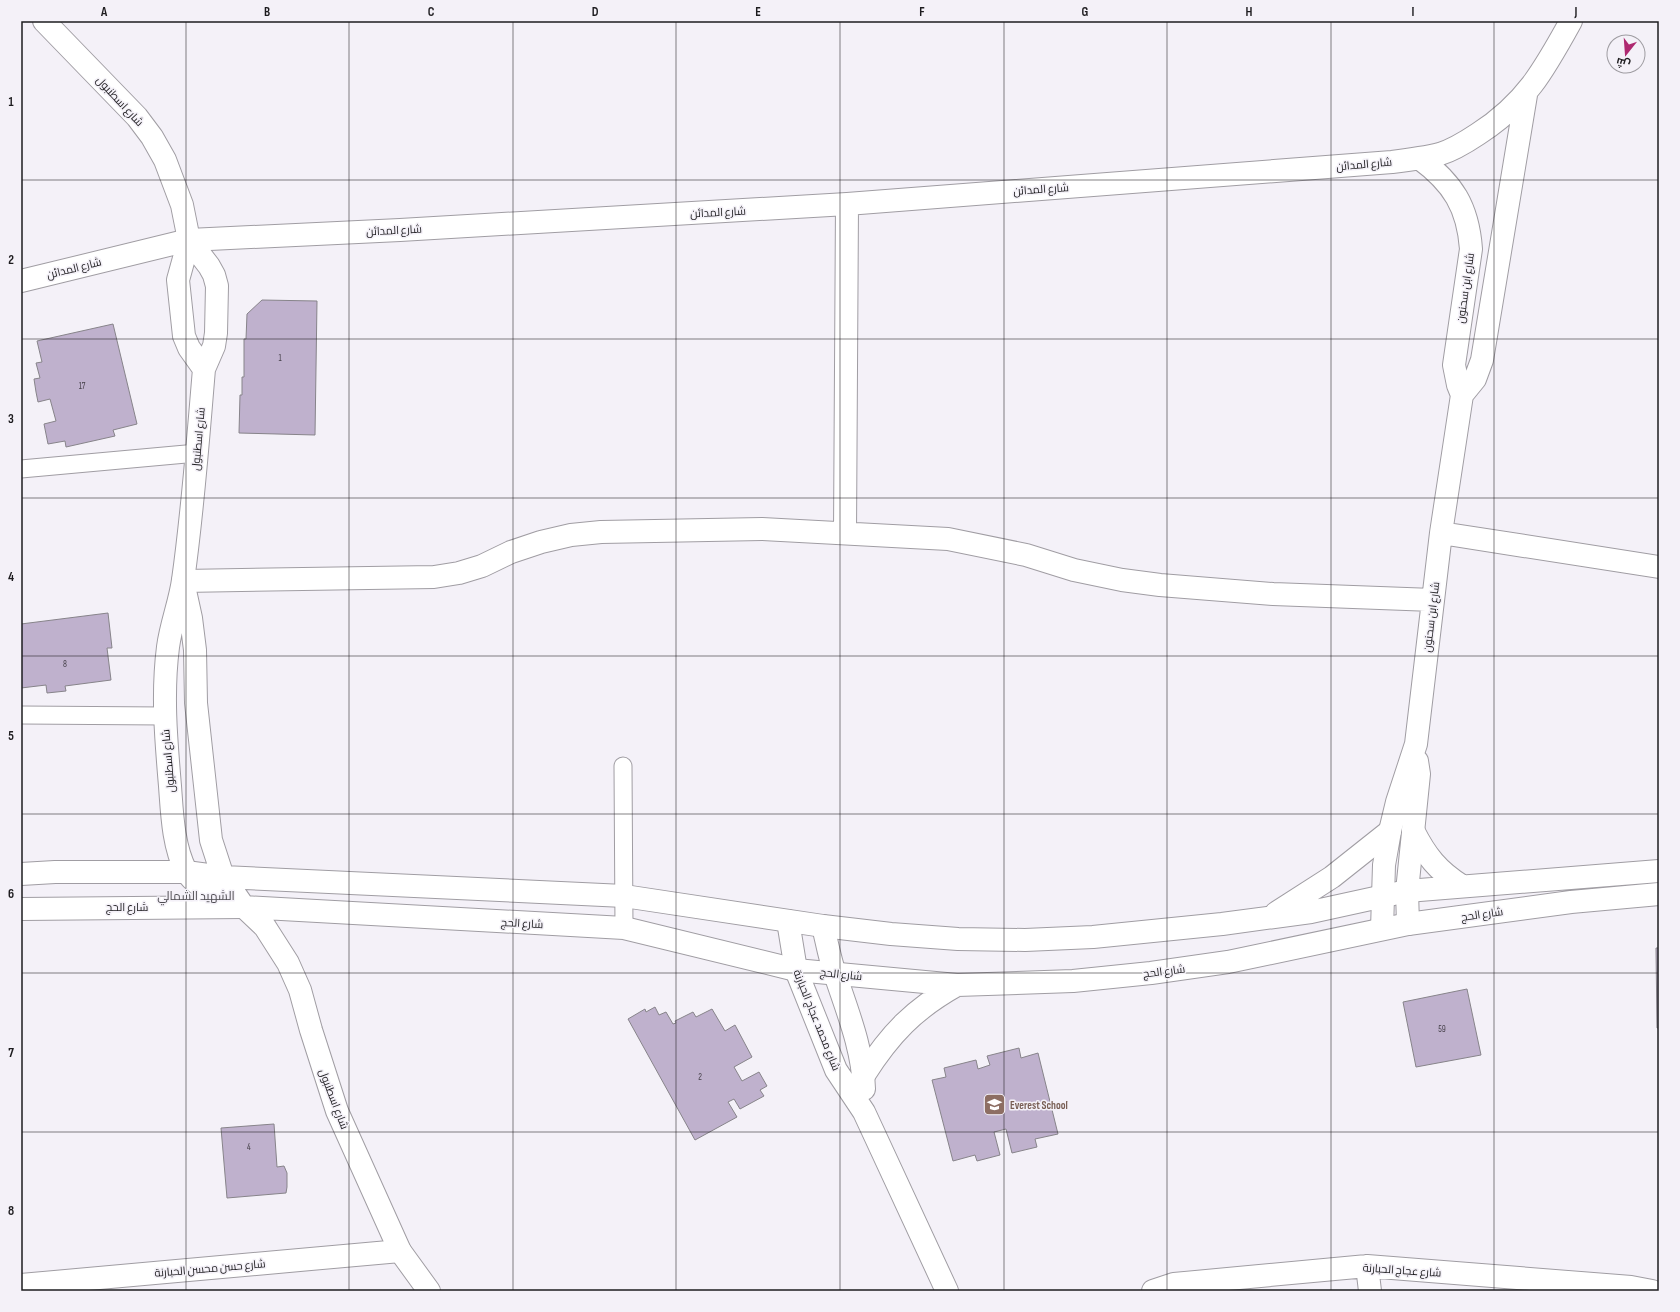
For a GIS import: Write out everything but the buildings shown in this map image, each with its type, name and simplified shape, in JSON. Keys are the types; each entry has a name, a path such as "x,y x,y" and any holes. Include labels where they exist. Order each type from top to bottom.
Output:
{"street":[{"name":"شارع اسطنبول","path":"44,21 138,117 152,138 175,183 182,205 189,240 209,266 214,275 217,286 216,333 210,358 204,369 197,453 183,581 168,645 164,679 164,716 173,820 178,848 186,872 203,888 244,907"},
{"path":"1419,158 1441,154 1466,142 1492,125 1526,95 1545,68 1571,21"},
{"path":"1462,395 1475,379 1482,360 1526,95"},
{"name":"شارع المدائن","path":"21,282 189,240 408,230 847,204 1392,162 1419,158"},
{"name":"شارع ابن سحنون","path":"1382,929 1384,865 1390,831 1416,744 1441,533 1462,395 1455,375 1454,365 1471,249 1470,231 1465,213 1457,197 1434,169 1419,158"},
{"path":"845,533 847,204"},
{"name":"شارع اسطنبول","path":"189,240 178,280 184,336 189,348 204,369"},
{"path":"183,581 434,577 458,573 482,566 511,552 541,542 571,535 602,532 762,529 948,539 1018,554 1081,571 1122,580 1160,585 1273,594 1433,600"},
{"path":"1441,533 1659,567"},
{"name":"شارع اسطنبول","path":"183,581 192,624 195,650 196,703 210,833 223,877 244,907 265,927 288,963 300,990 337,1111 400,1251 429,1291"},
{"name":"شارع ابن سحنون","path":"1408,924 1407,891 1418,774 1416,744"},
{"path":"1413,830 1421,847 1433,863 1446,876 1462,886"},
{"path":"1269,918 1332,877 1390,831"},
{"path":"21,874 55,872 186,872 223,877 624,896 823,926 891,934 950,938 1025,940 1093,937 1269,918 1311,912 1382,895 1407,891 1659,871"},
{"name":"شارع الحج","path":"21,909 244,907 624,928 796,970 957,985 1073,981 1158,972 1228,962 1408,924 1571,902 1659,894"},
{"name":"شارع محمد عجاج الحبارنة","path":"788,921 796,970 836,1070 864,1112 947,1291"},
{"name":"شارع محمد عجاج الحبارنة","path":"823,926 835,974 859,1046 864,1075 864,1112"},
{"path":"864,1075 889,1039 903,1023 938,995 957,985"},
{"name":"شارع حسن محسن الحبارنة","path":"21,1285 400,1251"},
{"path":"1367,1266 1370,1291"},
{"name":"شارع عجاج الحبارنة","path":"1153,1291 1174,1284 1367,1266 1652,1291"}],"lane":[{"path":"21,469 197,453"},
{"path":"21,715 164,716"},
{"path":"624,766 624,928"}],"place":[{"name":"Everest School","path":"995,1105"}],"district":[{"name":"الشهيد الشمالي","path":"196,896"}]}
